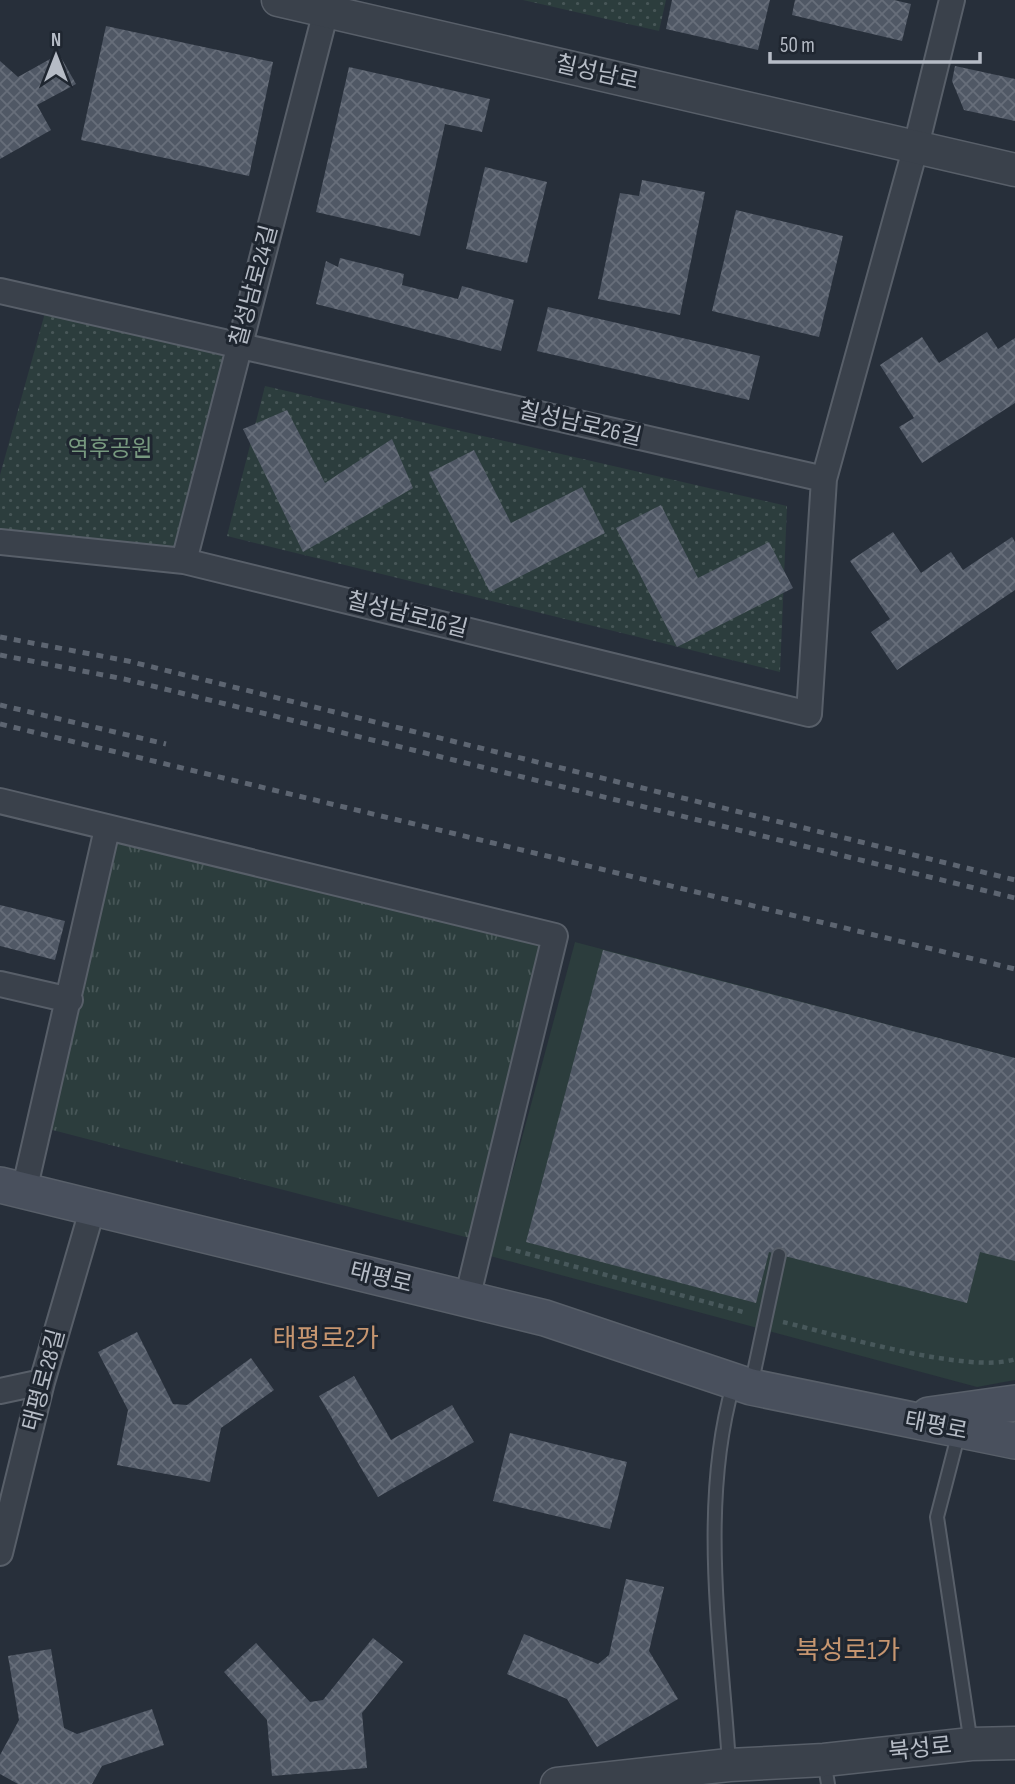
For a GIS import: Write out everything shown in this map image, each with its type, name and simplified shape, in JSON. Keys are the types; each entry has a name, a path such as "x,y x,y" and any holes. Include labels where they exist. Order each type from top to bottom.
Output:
{"main road":[{"name":"태평로","path":"12,1188 545,1318 742,1384 1015,1441"},
{"path":"900,1419 1015,1403"}],"street":[{"name":"칠성남로","path":"278,0 1015,170"},
{"path":"824,479 916,146 952,0"},
{"name":"칠성남로24길","path":"184,561 326,11"},
{"name":"칠성남로26길","path":"0,292 824,479"},
{"name":"칠성남로16길","path":"0,542 184,561 809,714 824,479"},
{"path":"0,801 555,936 467,1299"},
{"name":"태평로","path":"12,1188 70,1000 107,829"},
{"path":"0,984 70,1000"},
{"name":"태평로28길","path":"0,1553 42,1382 93,1207"},
{"path":"0,1391 42,1382"},
{"name":"북성로","path":"557,1784 730,1774 826,1772 971,1744 1015,1743"}],"lane":[{"path":"730,1774 713,1506 724,1415 742,1384 779,1255"},
{"path":"959,1431 937,1517 971,1744"}],"green space":[{"path":"523,0 666,0 659,31"},
{"name":"역후공원","path":"48,302 239,346 184,561 0,542 0,475"},
{"path":"265,386 787,506 780,672 227,536"},
{"path":"107,829 555,936 481,1241 41,1127"},
{"path":"575,942 1015,1058 1015,1380 977,1387 490,1256"}],"building":[{"path":"672,0 770,0 758,50 666,29"},
{"path":"795,0 894,0 911,4 902,41 792,15"},
{"path":"106,26 273,62 249,176 81,140"},
{"path":"59,54 76,84 37,105 51,130 0,159 0,61 18,77"},
{"path":"955,66 1015,79 1015,121 964,110 952,81"},
{"path":"349,67 490,99 482,132 445,124 420,236 316,212"},
{"path":"485,167 547,182 527,263 466,249"},
{"path":"642,180 705,192 680,315 598,299 620,193 639,196"},
{"path":"736,210 843,236 819,337 712,311"},
{"path":"340,258 404,274 402,285 458,299 462,286 514,300 501,351 316,304 326,261 338,267"},
{"path":"548,307 760,356 749,400 537,351"},
{"path":"987,332 998,349 1015,338 1015,403 922,463 899,427 914,418 880,365 922,337 939,363"},
{"path":"287,410 325,483 392,439 413,488 303,552 243,429"},
{"path":"474,450 511,523 582,487 605,533 490,592 429,473"},
{"path":"661,505 698,578 769,542 793,588 677,647 616,528"},
{"path":"893,532 921,573 951,552 963,570 1012,537 1015,542 1015,590 897,670 871,632 890,619 850,561"},
{"path":"0,905 65,921 55,960 0,946"},
{"path":"603,950 1015,1058 1015,1261 980,1252 967,1303 769,1252 756,1303 526,1242"},
{"path":"137,1332 173,1404 187,1405 251,1358 274,1390 221,1428 210,1482 117,1465 128,1410 98,1352"},
{"path":"354,1376 391,1440 452,1405 474,1442 378,1497 319,1396"},
{"path":"510,1433 627,1462 610,1529 493,1501"},
{"path":"626,1579 664,1587 649,1651 678,1699 597,1747 567,1699 507,1674 524,1634 598,1664 609,1655"},
{"path":"373,1638 403,1662 362,1713 367,1768 272,1776 267,1720 224,1672 256,1643 310,1702 323,1700"},
{"path":"51,1649 64,1728 77,1734 152,1709 164,1745 102,1766 92,1784 18,1784 0,1774 0,1755 19,1720 8,1656"}],"railway":[{"path":"0,637 128,661 1015,880"},
{"path":"0,655 124,679 1015,898"},
{"path":"0,705 166,744"},
{"path":"0,724 1015,969"}],"district":[{"name":"태평로2가","path":"326,1339"},
{"name":"북성로1가","path":"848,1651"}]}
